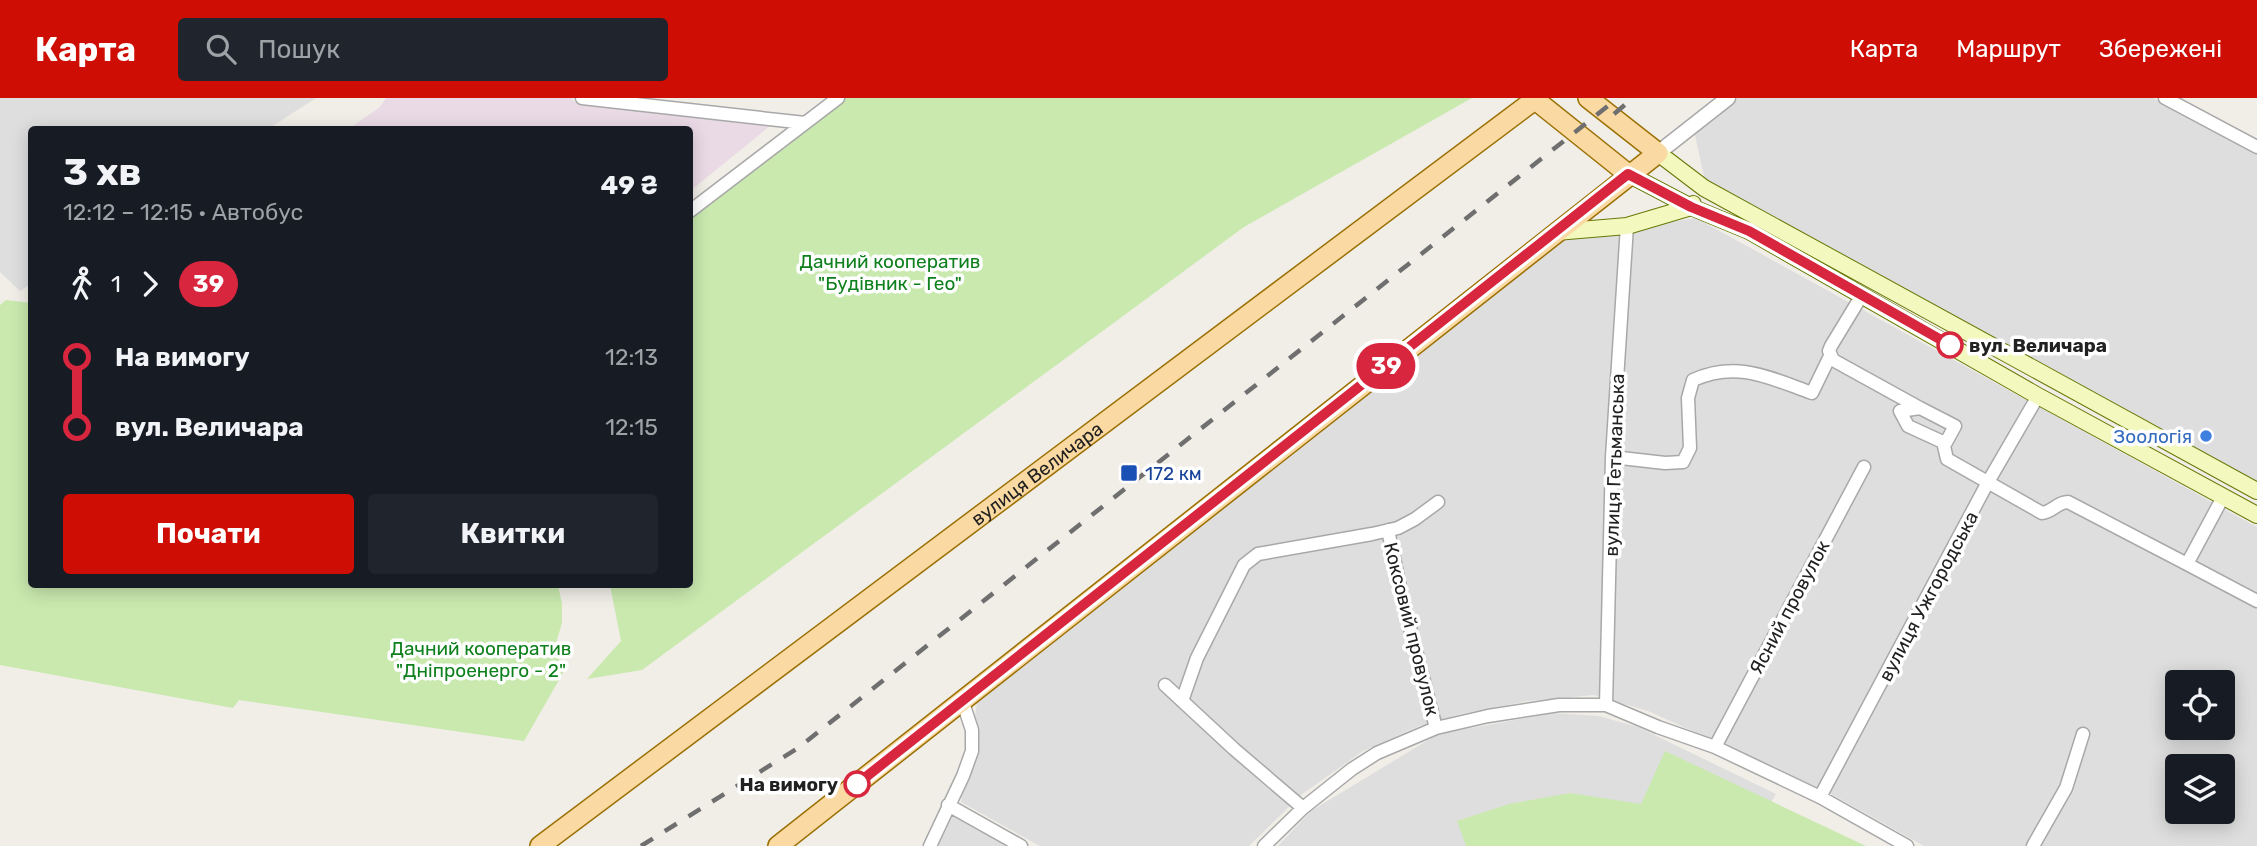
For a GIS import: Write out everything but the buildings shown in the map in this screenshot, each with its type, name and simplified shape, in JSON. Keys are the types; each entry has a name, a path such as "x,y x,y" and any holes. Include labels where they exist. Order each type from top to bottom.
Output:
{"main road":[{"path":"1588,98 1704,188 2257,491"},
{"path":"1535,99 1628,174 1691,207 1749,231 2038,396 2257,515"},
{"name":"вулиця Величара","path":"540,846 1535,99"},
{"path":"778,846 1658,153"},
{"path":"1556,232 1627,226 1691,207 1704,188"}],"street":[{"path":"582,98 806,123"},
{"path":"693,209 838,98"},
{"path":"1658,153 1728,98"},
{"path":"2165,98 2257,147"},
{"name":"вулиця Гетьманська","path":"1606,705 1612,457 1627,226"},
{"path":"1612,457 1665,463 1683,462 1689,448 1688,398 1693,380 1724,370 1757,372 1812,393 1830,356 1831,345 1862,295"},
{"path":"1830,356 1955,426 1945,443 1947,459 2042,513 2068,502 2257,601"},
{"name":"вулиця Ужгородська","path":"1820,797 1988,482 2038,396"},
{"path":"1920,408 1900,411 1908,426 1945,443"},
{"name":"Ясний провулок","path":"1715,747 1864,467"},
{"path":"2186,564 2223,496"},
{"path":"1182,701 1197,658 1244,565 1258,554 1388,530 1415,519 1438,502"},
{"name":"Коксовий провулок","path":"1388,530 1403,601 1436,728"},
{"path":"1165,685 1303,808"},
{"path":"930,846 972,751 972,730 962,700"},
{"path":"1264,846 1303,808 1352,769 1377,753 1436,728 1533,708 1606,705 1715,747 1820,797 1907,846"},
{"path":"2033,846 2066,788 2083,734"},
{"path":"948,805 1021,846"}],"shaded area":[{"path":"0,98 316,98 273,126 28,126 28,286 20,291 0,272"},
{"path":"386,98 571,98 575,102 770,126 693,189 693,126 353,126 380,107"},
{"path":"1738,98 2153,98 2257,153 2257,484 1705,181 1694,131"},
{"path":"1696,218 2257,527 2257,846 1924,846 1833,795 1648,711 1594,695 1528,701 1460,714 1419,726 1363,751 1301,795 1249,846 1040,846 961,802 977,703 1557,240"},
{"path":"1553,713 1599,716 1638,727 1776,794 1745,846 1278,846 1311,811 1438,734"},
{"path":"953,816 1009,846 938,846"}],"green space":[{"name":"Дачний кооператив \"Будівник - Гео\"","path":"830,98 1472,98 1244,227 642,670 587,679 621,641 611,588 693,588 693,206"},
{"name":"Дачний кооператив \"Дніпроенерго - 2\"","path":"6,300 28,303 28,588 559,588 562,623 555,646 563,673 524,741 239,700 233,708 0,665 0,305"},
{"path":"1665,751 1866,846 1466,846 1457,821 1509,804 1570,793 1641,804"}],"railway":[{"path":"641,846 798,748 1618,98"},
{"path":"1614,114 1633,98"}],"bus line":[{"name":"39","path":"857,784 1628,174 1691,207 1749,231 1950,345"}],"place":[{"name":"вул. Величара","path":"1950,345"},
{"name":"Зоологія","path":"2206,436"},
{"name":"172 км","path":"1129,473"},
{"name":"На вимогу","path":"857,784"}]}
